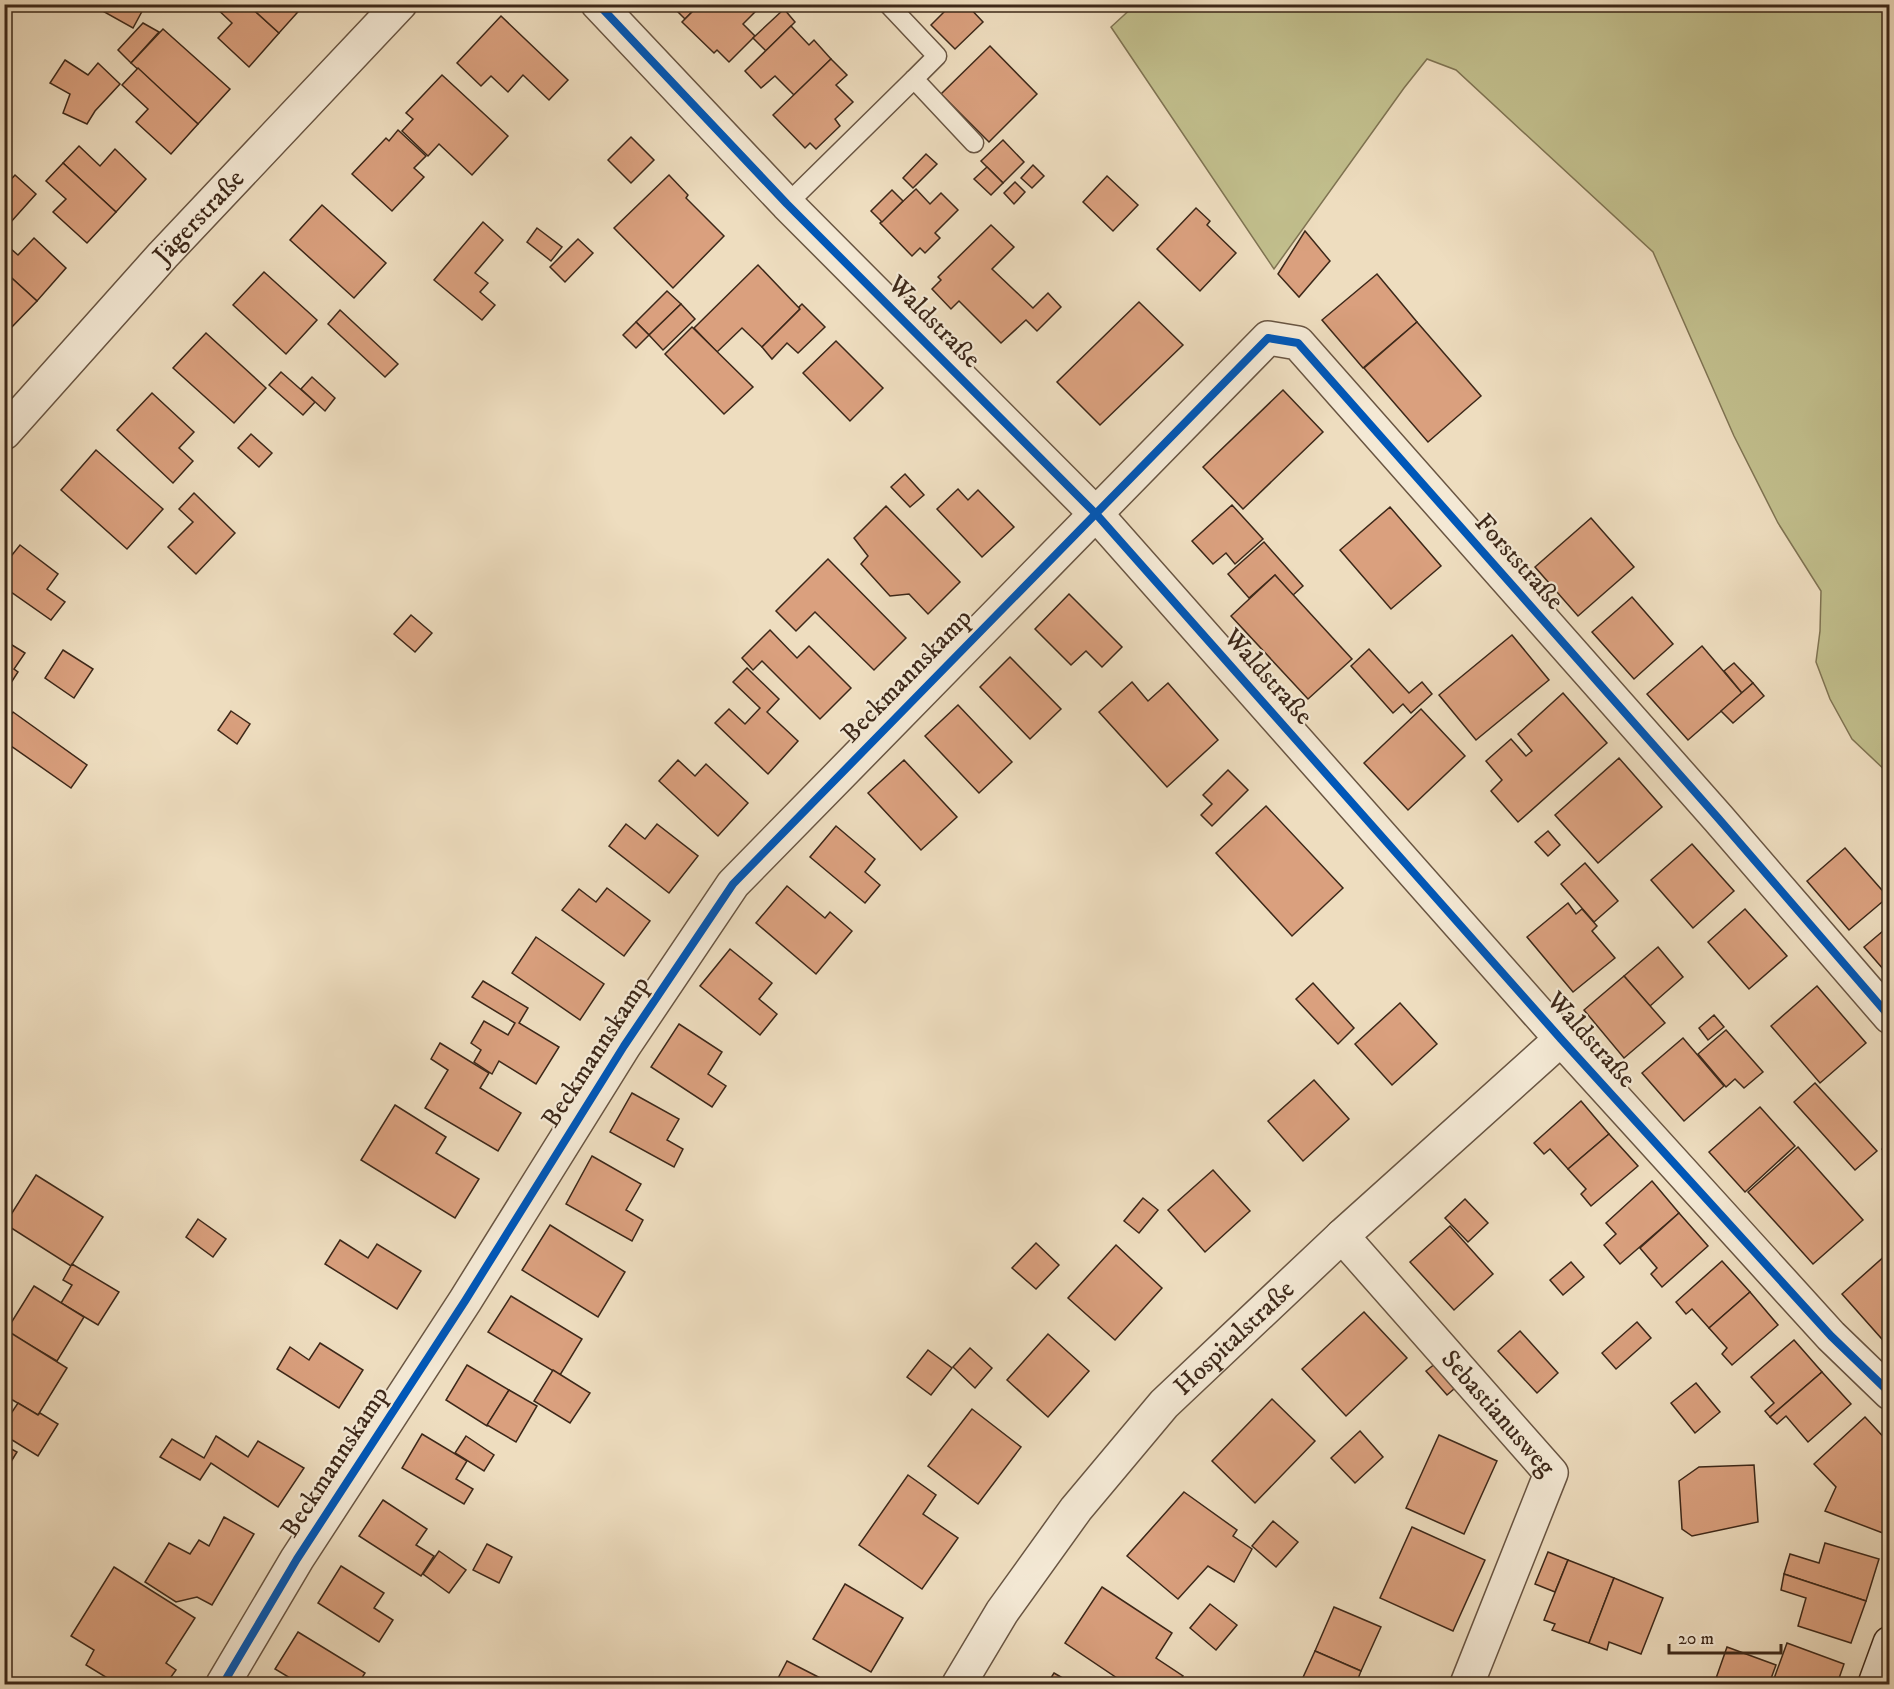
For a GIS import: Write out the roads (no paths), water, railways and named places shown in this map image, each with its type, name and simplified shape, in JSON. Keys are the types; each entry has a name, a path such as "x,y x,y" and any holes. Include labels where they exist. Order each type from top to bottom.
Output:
{"street":[{"name":"Jägerstraße","path":"4,433 163,255 400,4"},
{"name":"Waldstraße","path":"598,4 787,204 1097,515 1561,1039 1831,1336 1890,1393"},
{"name":"Forststraße","path":"1097,515 1268,338 1298,344 1718,818 1890,1017"},
{"name":"Beckmannskamp","path":"223,1684 297,1559 465,1301 624,1046 733,884 1097,515"},
{"name":"Hospitalstraße","path":"959,1684 1002,1612 1076,1509 1164,1404 1342,1236 1561,1039"},
{"name":"Sebastianusweg","path":"1342,1236 1551,1473 1467,1684"},
{"path":"1875,1684 1890,1643"}],"lane":[{"path":"787,204 937,56 888,4"},
{"path":"914,79 974,143"}]}
